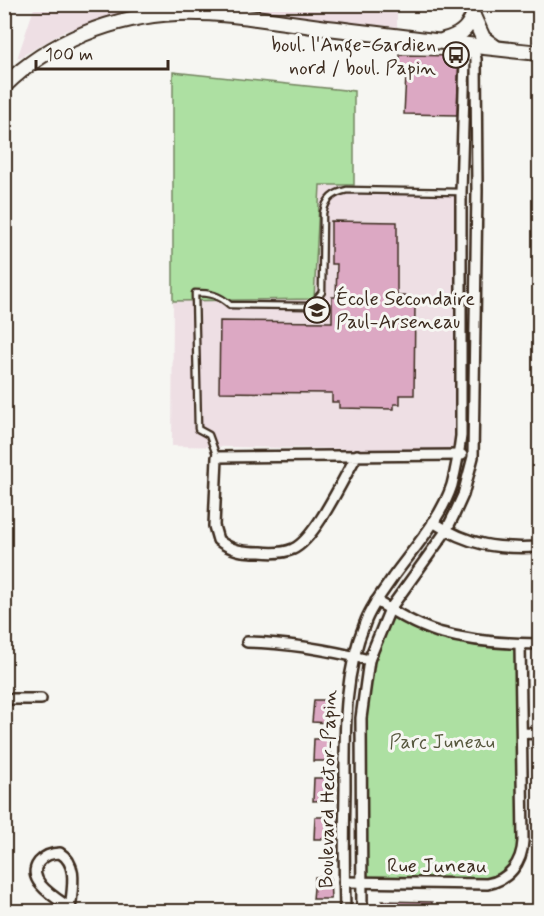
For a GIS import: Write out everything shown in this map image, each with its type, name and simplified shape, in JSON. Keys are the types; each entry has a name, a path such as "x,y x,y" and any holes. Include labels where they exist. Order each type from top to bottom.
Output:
{"main road":[{"path":"441,41 461,33 469,25 472,10"},
{"path":"472,10 483,38 496,48"},
{"name":"Boulevard Hector-Papin","path":"472,10 473,45"},
{"path":"4,86 30,63 63,42 141,11 198,13 540,53"}],"street":[{"name":"Boulevard Hector-Papin","path":"362,912 361,718 369,660 390,609 446,531 463,495 473,457 477,192 476,59 473,45"},
{"name":"Boulevard Hector-Papin","path":"345,912 346,699 353,656 365,622 376,601 433,522 451,486 459,455 461,436 461,192 465,58 473,45"},
{"path":"461,192 477,192"},
{"path":"357,455 311,533 292,550 237,552 218,540 214,526 217,457 357,455 459,455 473,457"},
{"path":"433,522 446,531 477,544 499,548 540,547"},
{"path":"376,601 405,618 438,632 520,644 540,644"},
{"path":"248,642 278,643 369,660"},
{"name":"Rue Juneau","path":"344,882 487,884 508,876 517,865 523,848 520,644"},
{"path":"4,699 41,699"},
{"path":"523,733 540,734"},
{"path":"60,853 67,857 71,864 73,880 70,910 43,888 36,877 37,864 47,855 60,853"}],"lane":[{"path":"217,457 209,435 198,429 195,293 208,293 220,297 230,305 311,306 322,292 322,213 325,202 331,196 347,190 461,192"}],"shaded area":[{"path":"35,5 397,5 397,27 198,6 163,6 128,12 65,31 17,59"},
{"name":"École Secondaire Paul-Arseneau","path":"320,185 461,192 461,451 172,446 173,301 314,299"}],"green space":[{"path":"173,72 354,91 354,185 320,185 314,299 173,301"},
{"name":"Parc Juneau","path":"390,609 438,632 520,644 523,848 503,879 362,883 361,749 369,660"}],"building":[{"path":"400,55 459,56 457,115 404,114 406,75 399,74"},
{"path":"331,221 397,222 397,296 406,296 406,303 415,303 414,395 400,395 400,404 394,404 394,409 339,408 339,402 332,402 332,393 219,392 220,321 332,322 332,297 336,297 337,264 331,264"},
{"path":"314,700 328,700 331,723 312,722"},
{"path":"314,739 329,739 331,761 313,761"},
{"path":"314,778 330,778 332,800 313,801"},
{"path":"315,817 330,817 332,839 314,839"},
{"path":"315,877 330,877 331,899 313,899"},
{"path":"382,901 432,902 432,912 382,912"}],"place":[{"name":"boul. l'Ange-Gardien nord / boul. Papin","path":"456,55"},
{"name":"École Secondaire Paul-Arseneau","path":"317,310"}]}
